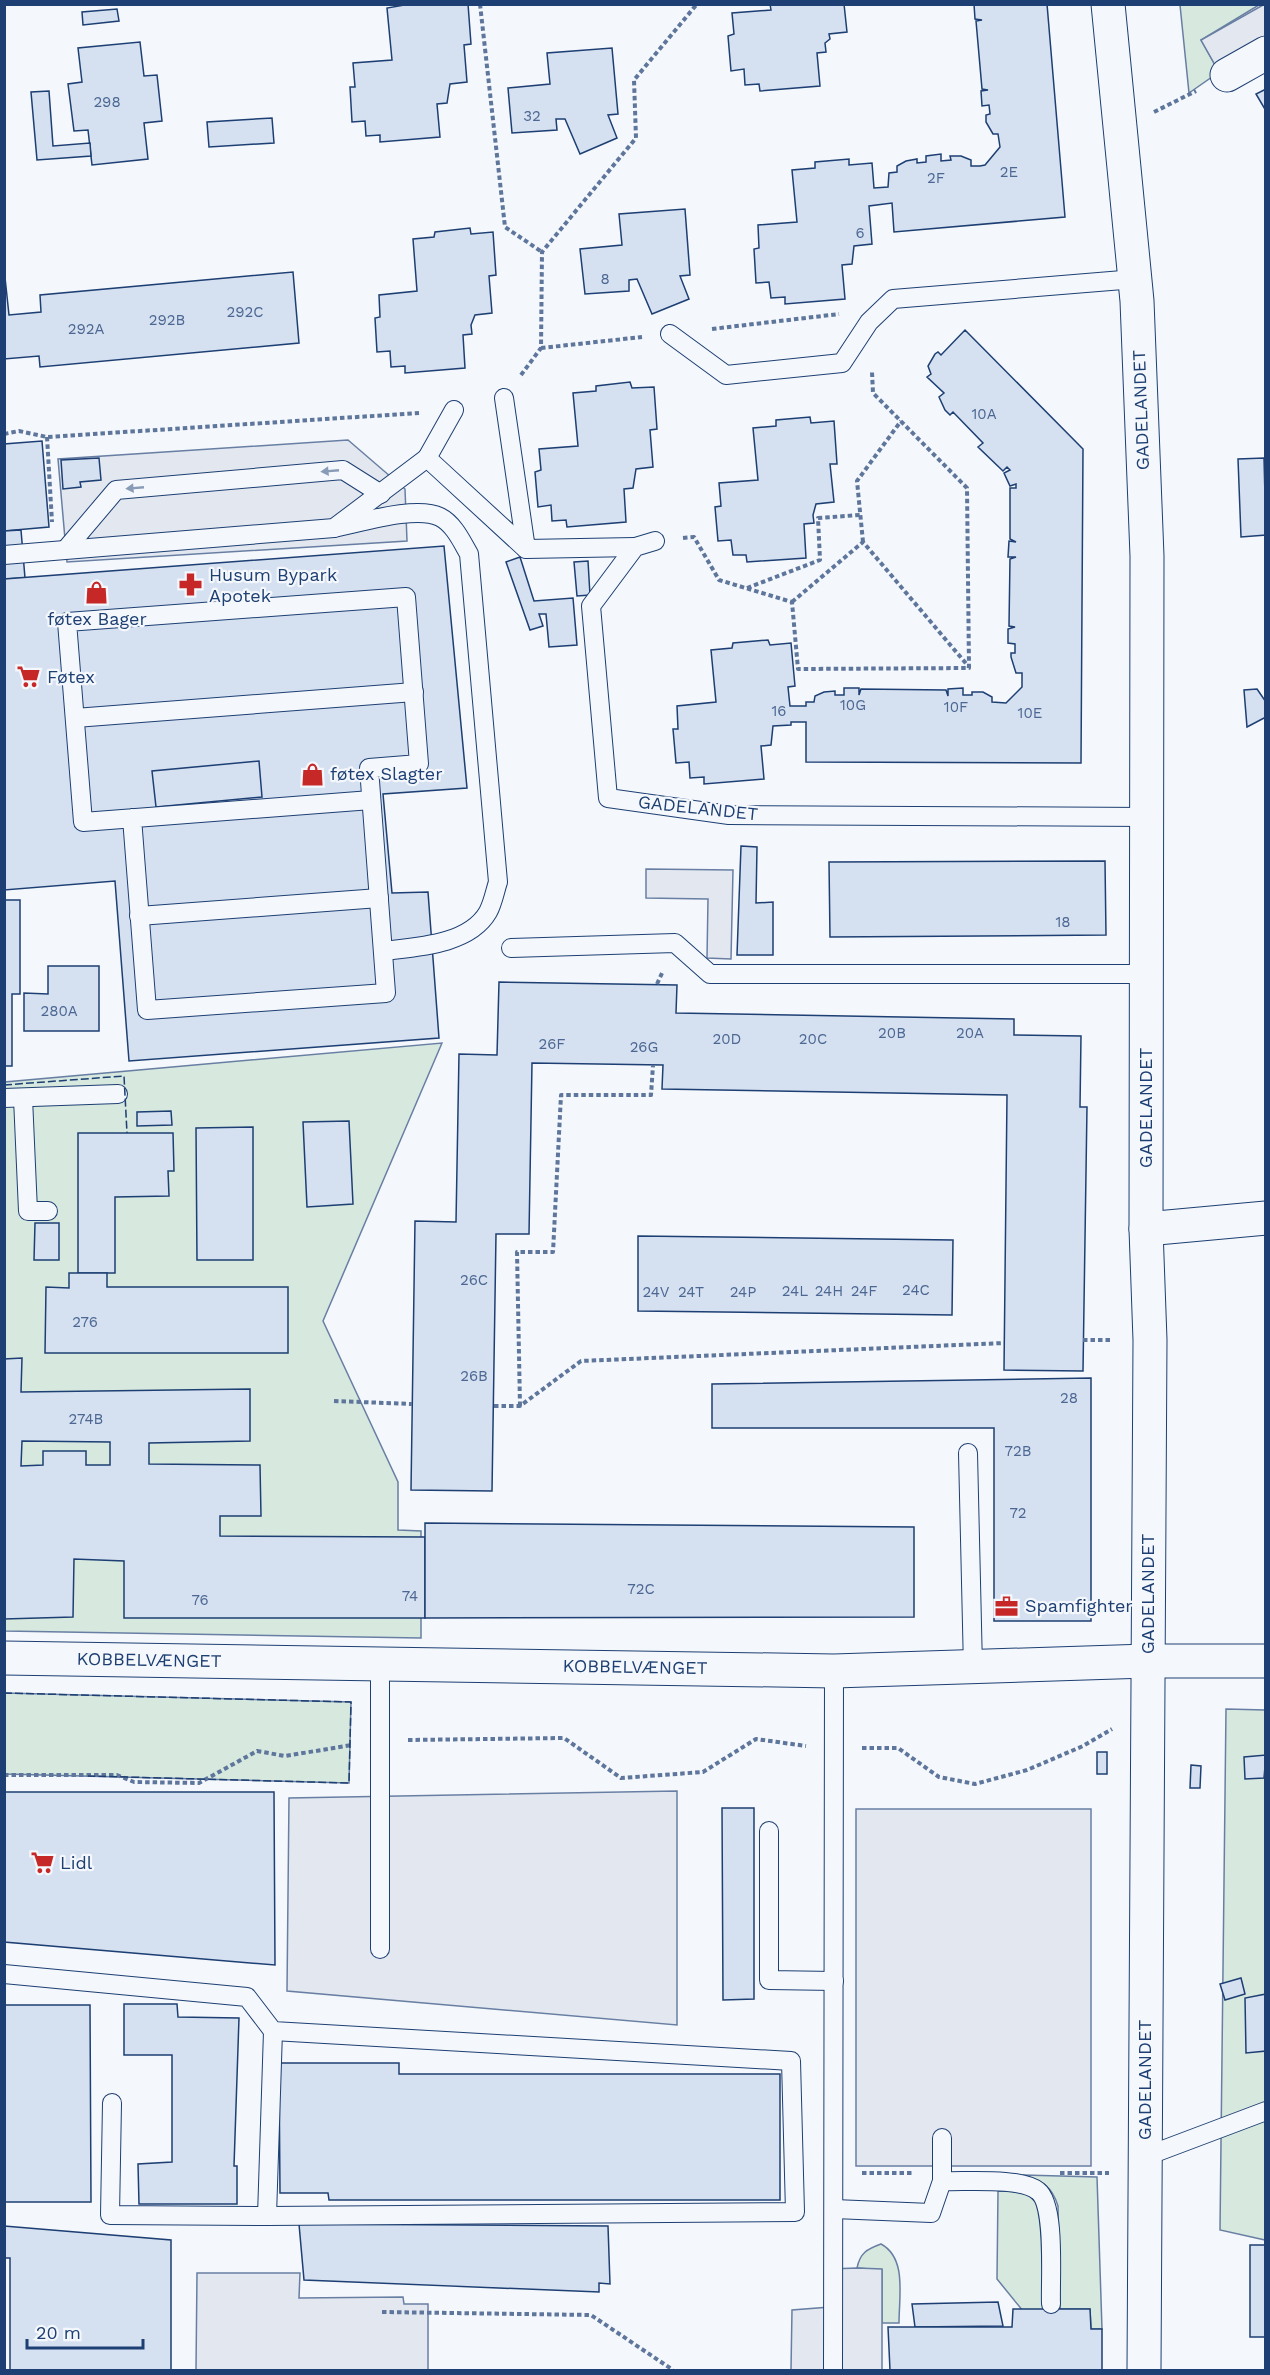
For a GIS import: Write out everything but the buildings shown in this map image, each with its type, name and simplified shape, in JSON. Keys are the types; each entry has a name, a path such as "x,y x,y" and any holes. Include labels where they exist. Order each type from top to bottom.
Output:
{"street":[{"name":"GADELANDET","path":"1108,4 1135,279 1147,556 1146,1229 1150,1340 1144,2370"},
{"path":"1227,75 1266,53"},
{"path":"1146,1229 1266,1218"},
{"name":"KOBBELVÆNGET","path":"4,1658 380,1662 834,1671 1147,1661 1266,1661"}],"lane":[{"path":"670,334 726,375 842,363 869,322 893,299 1135,279"},
{"path":"504,398 526,549"},
{"path":"334,528 427,458 454,410"},
{"path":"427,458 526,549 635,547 655,541"},
{"path":"59,549 116,490 343,470 381,494"},
{"path":"4,555 334,528 416,512 440,517 456,532 469,554 498,882 487,913 466,934 416,947 383,951"},
{"name":"GADELANDET","path":"635,547 591,606 608,798 729,814 1147,817"},
{"path":"132,818 147,1010 386,993 369,768 419,764 406,597 68,622 83,822 132,818 371,800"},
{"path":"75,718 414,692"},
{"path":"139,916 379,898"},
{"path":"511,948 675,943 710,974 1146,974"},
{"path":"4,1098 118,1094"},
{"path":"24,1098 28,1211 48,1211"},
{"path":"968,1453 973,1668"},
{"path":"380,1662 380,1948"},
{"path":"833,2370 834,1671"},
{"path":"769,1831 769,1980 834,1981"},
{"path":"4,1974 247,1997 273,2031 267,2216"},
{"path":"112,2103 110,2215 795,2212 791,2061 273,2031"},
{"path":"1144,2157 1266,2111"},
{"path":"834,2209 931,2213 942,2181 942,2138"},
{"path":"942,2181 1020,2183 1038,2191 1048,2204 1051,2304"}],"path":[{"path":"480,4 505,226 542,252"},
{"path":"504,398 541,348 542,252 636,138 634,80 697,4"},
{"path":"1121,127 1227,75"},
{"path":"869,322 873,393 967,488 969,668"},
{"path":"4,434 19,432 47,437 454,410"},
{"path":"901,422 857,481 863,542 969,668"},
{"path":"47,437 59,549"},
{"path":"746,588 820,560 818,518 860,514"},
{"path":"655,541 694,537 719,580 792,602"},
{"path":"792,602 863,542"},
{"path":"792,602 798,669 969,668"},
{"path":"520,1406 517,1252 553,1252 561,1095 651,1095 653,1065"},
{"path":"494,1406 520,1406 581,1361 1004,1343"},
{"path":"334,1401 412,1404"},
{"path":"4,1775 117,1774 134,1782 199,1783 257,1750 285,1756 380,1741 564,1738 621,1779 703,1772 756,1739 835,1748 898,1748 939,1777 975,1784 1027,1770 1083,1746 1147,1710"},
{"path":"382,2312 591,2315 672,2370"}],"shaded area":[{"path":"1180,5 1259,5 1201,40 1219,72 1189,93"},
{"path":"1265,5 1265,45 1219,72 1201,40"},
{"path":"348,440 405,489 407,541 67,562 58,459"},
{"path":"646,869 733,870 731,959 707,958 708,899 646,898"},
{"path":"442,1043 323,1321 398,1482 398,1530 421,1531 421,1638 5,1631 5,1082"},
{"path":"5,1693 351,1702 349,1783 5,1774"},
{"path":"1226,1709 1265,1710 1265,2240 1220,2230"},
{"path":"677,1791 677,2025 287,1991 289,1798"},
{"path":"856,1809 1091,1809 1091,2166 856,2166"},
{"path":"1023,2175 1097,2177 1102,2329 1091,2329 1090,2309 1060,2309 1058,2206 1053,2194 1045,2185"},
{"path":"998,2191 1013,2191 1029,2196 1042,2212 1043,2310 1023,2311 997,2279"},
{"path":"881,2244 895,2258 898,2268 899,2323 882,2323 882,2270 857,2268 865,2252"},
{"path":"830,2269 882,2269 882,2370 791,2370 792,2310 830,2307"},
{"path":"197,2273 300,2273 299,2298 403,2297 404,2304 428,2304 428,2370 196,2370"}],"fence":[{"path":"4,1085 124,1076 127,1133"},
{"path":"4,1693 351,1702 349,1783 88,1776"}],"place":[{"name":"Husum Bypark Apotek","path":"191,585"},
{"name":"føtex Bager","path":"97,593"},
{"name":"Føtex","path":"29,677"},
{"name":"føtex Slagter","path":"312,774"},
{"name":"Spamfighter","path":"1007,1606"},
{"name":"Lidl","path":"42,1863"}]}
